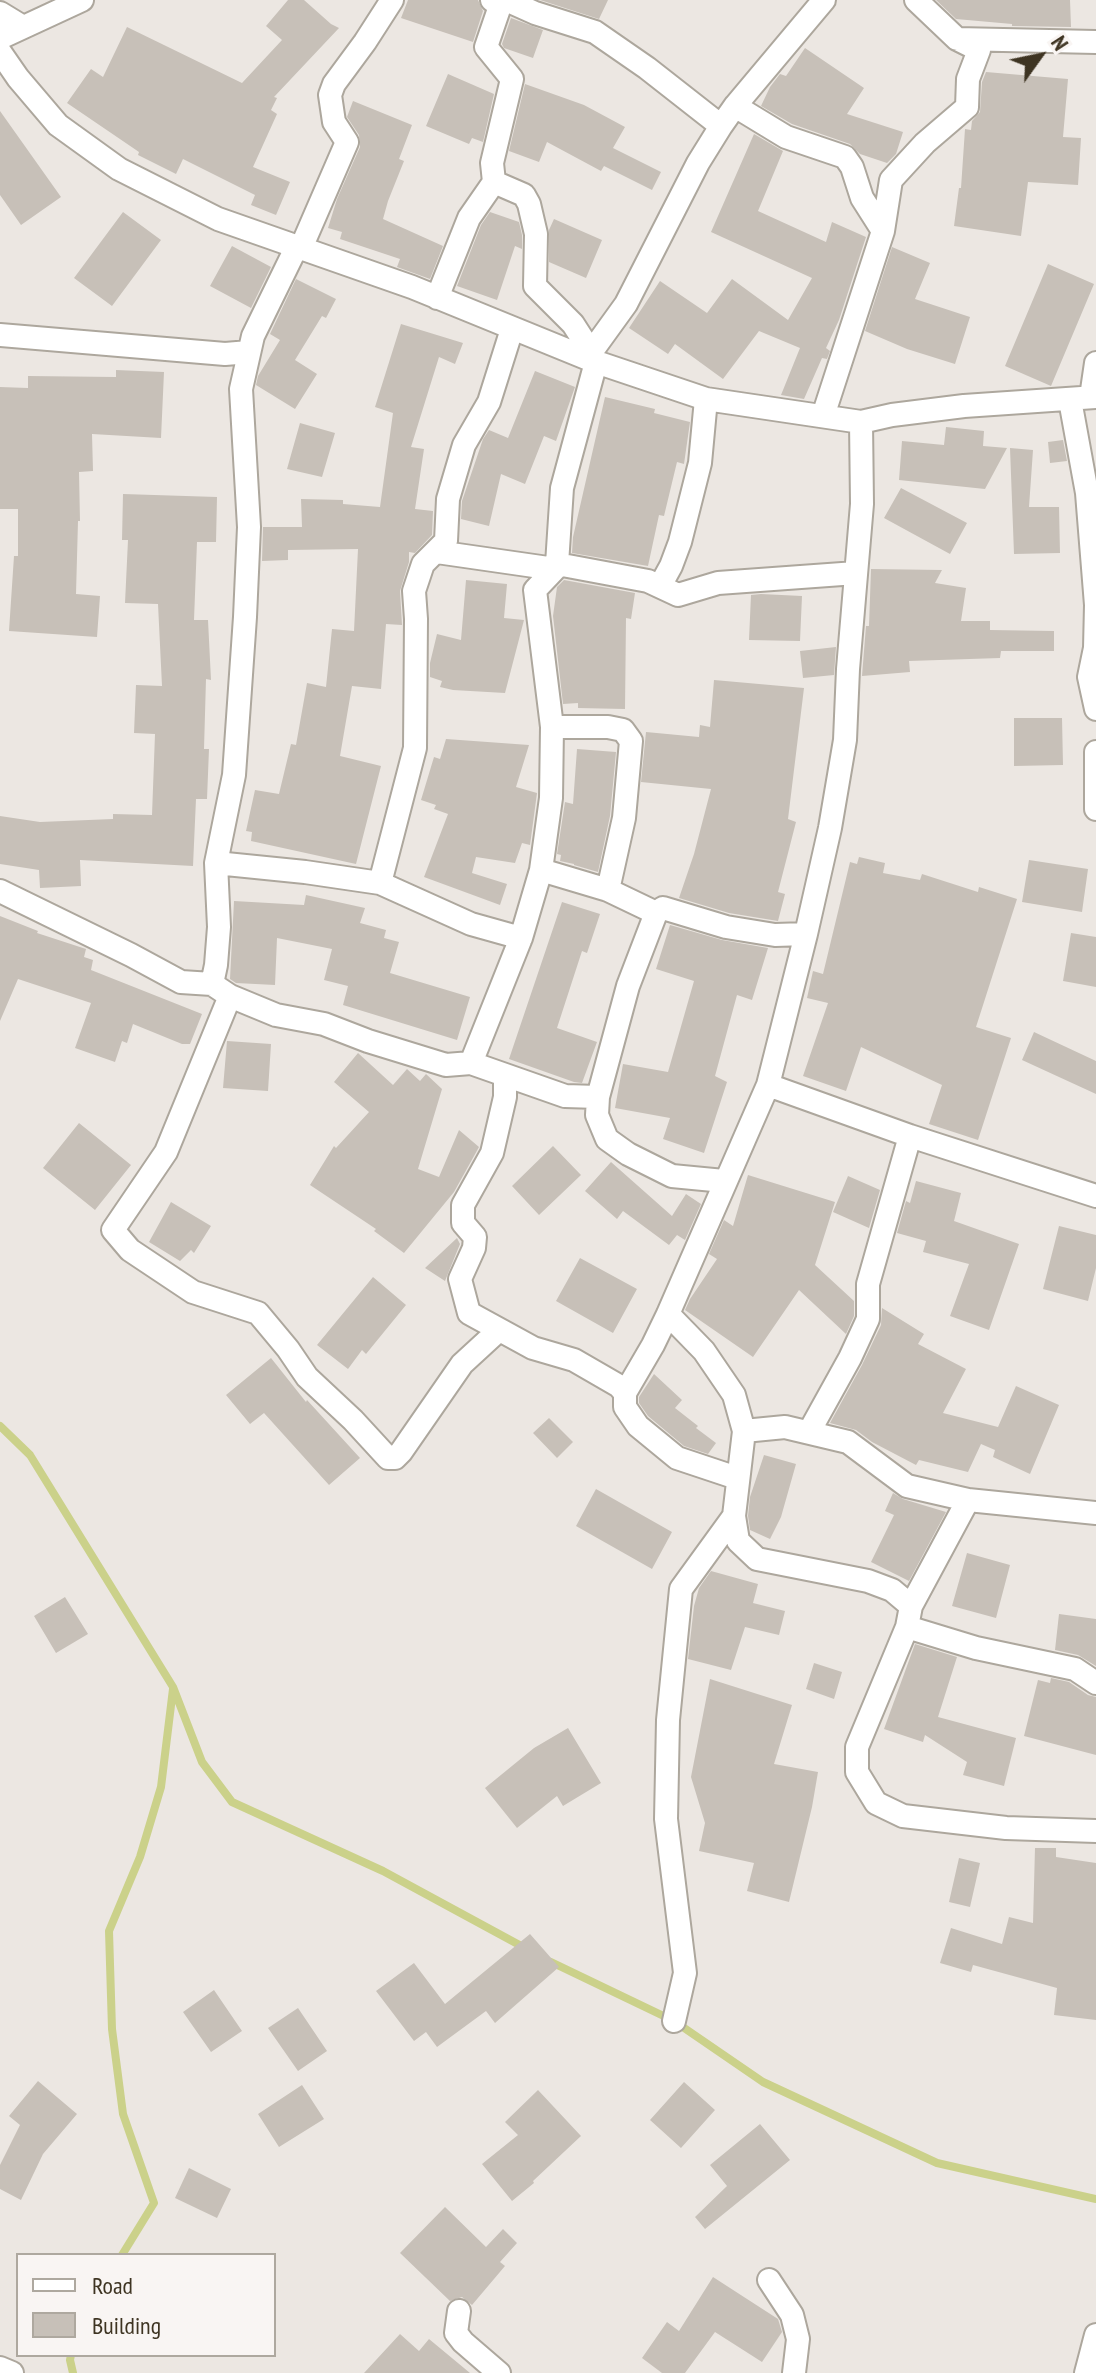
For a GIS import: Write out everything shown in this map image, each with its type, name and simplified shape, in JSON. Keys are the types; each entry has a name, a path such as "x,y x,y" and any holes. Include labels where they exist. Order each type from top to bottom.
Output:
{"street":[{"path":"0,38 82,0"},
{"path":"392,0 334,84 330,95 334,122 347,142 299,247 253,336 249,352 241,389 249,527 234,775 216,863 219,927 216,965 221,990 166,1152 113,1230 130,1250 193,1292 258,1313 307,1377 388,1458 395,1458 401,1452 462,1364 499,1330"},
{"path":"437,298 469,218 494,182 492,163 512,79 486,47 500,6 492,0"},
{"path":"506,0 535,13 595,32 721,126"},
{"path":"471,1063 521,938 541,870 551,798 552,727 535,590 556,567 562,488 591,357 626,304 698,163 721,126 824,0"},
{"path":"823,416 883,231 891,180 925,143 967,107 968,79 979,50 957,39 922,2"},
{"path":"0,13 23,27"},
{"path":"957,39 1096,42"},
{"path":"0,52 58,125 119,169 218,219 706,399 861,422 964,406 1086,398"},
{"path":"735,106 786,137 845,157 852,167 862,198 883,231"},
{"path":"494,182 524,195 529,204 536,234 535,286 573,324 591,357"},
{"path":"380,883 415,748 414,591 423,564 446,541 448,499 464,445 489,402 512,329"},
{"path":"0,335 225,354 249,352"},
{"path":"1096,363 1086,398 1096,605 1095,648 1089,677 1096,709"},
{"path":"660,586 680,542 700,463 706,399"},
{"path":"737,1478 677,1458 638,1426 625,1407 625,1393 668,1314 768,1085 806,934 830,828 845,740 862,504 861,422"},
{"path":"437,552 648,581 678,595 718,583 856,573"},
{"path":"552,727 608,727 623,730 631,741 624,818 608,890"},
{"path":"1096,752 1096,808"},
{"path":"216,863 380,883 471,924 521,938"},
{"path":"541,870 608,890 656,913"},
{"path":"0,891 181,982 221,990 276,1015 324,1024 446,1065 471,1063 565,1096 598,1097"},
{"path":"724,1181 672,1176 628,1154 607,1139 597,1115 598,1097 628,986 656,913 663,908 726,927 775,935 806,934"},
{"path":"505,1075 505,1097 492,1153 463,1205 463,1223 475,1237 474,1248 460,1279 469,1313 533,1348 574,1360 619,1386 625,1393"},
{"path":"768,1085 910,1136 1096,1196"},
{"path":"809,1432 868,1319 868,1284 910,1136"},
{"path":"668,1314 704,1351 734,1395 744,1431 734,1516 738,1541 757,1559 868,1581 892,1590 909,1616 976,1648 1075,1669 1096,1683"},
{"path":"744,1431 785,1427 848,1442 907,1486 968,1500 1096,1513"},
{"path":"968,1500 909,1616 857,1747 857,1772 876,1803 903,1816 1006,1828 1096,1831"},
{"path":"674,2021 685,1973 666,1819 668,1720 681,1589 734,1516"},
{"path":"769,2280 792,2315 798,2339 794,2373"},
{"path":"459,2311 456,2333 499,2373"},
{"path":"1086,2373 1096,2335"},
{"path":"0,2368 12,2373"}],"building":[{"path":"288,0 304,0 339,28 274,97 277,98 271,110 277,114 253,167 290,182 276,215 251,205 255,195 183,159 176,174 138,155 139,152 67,103 91,69 103,77 127,27 242,83 282,40 266,26"},
{"path":"408,0 478,0 483,11 473,42 401,18"},
{"path":"540,0 608,0 599,19"},
{"path":"936,0 1070,0 1071,27 1012,26 956,19"},
{"path":"511,18 543,30 533,58 504,48 502,44"},
{"path":"805,48 864,88 847,114 903,132 896,154 887,163 860,154 850,144 792,124 761,106 770,87 780,74 786,76"},
{"path":"986,72 1068,79 1063,137 1081,138 1078,185 1028,182 1021,236 954,226 961,188 965,129 971,130 972,121 980,112 982,82"},
{"path":"448,74 494,94 483,142 472,138 469,144 426,126"},
{"path":"525,84 584,105 625,127 613,148 661,172 652,190 604,166 601,171 547,142 539,162 509,151"},
{"path":"353,101 412,125 399,159 404,161 383,219 443,246 430,279 397,267 400,259 340,239 342,232 328,228 360,147 359,135 347,117"},
{"path":"0,111 61,197 21,225 0,195"},
{"path":"754,134 783,151 758,211 826,242 832,222 866,237 839,320 826,348 830,351 827,359 822,358 804,399 781,395 800,348 759,331 723,379 675,344 668,354 629,328 660,281 707,313 732,279 788,320 812,278 711,232"},
{"path":"123,212 161,240 112,306 74,278"},
{"path":"490,212 519,222 522,235 522,249 515,246 497,300 457,286 481,225"},
{"path":"554,219 602,240 586,278 549,262 549,230"},
{"path":"232,246 271,267 251,308 210,286"},
{"path":"892,247 930,263 915,299 970,317 955,364 907,349 865,331"},
{"path":"1048,264 1094,284 1051,386 1005,366"},
{"path":"296,279 336,299 295,360 317,374 295,409 256,385 258,376 280,340 270,334"},
{"path":"401,324 463,343 455,364 439,357 411,447 424,449 415,509 433,511 432,535 415,553 409,552 400,591 402,625 386,624 381,689 352,686 340,756 381,766 356,864 251,841 252,832 246,831 255,790 279,794 291,744 296,745 307,683 326,687 332,629 354,631 358,549 288,550 288,560 262,561 263,527 302,527 301,499 343,500 343,504 380,507 393,413 375,407"},
{"path":"116,370 164,372 161,438 92,434 93,471 79,472 76,594 100,596 97,637 9,631 14,556 18,556 18,509 0,509 0,387 28,388 28,376 116,377"},
{"path":"535,371 575,387 556,441 544,436 525,484 501,474 489,526 461,519 462,501 483,439 489,430 508,438"},
{"path":"605,397 655,409 654,413 690,422 684,464 677,462 664,516 659,515 648,566 572,553"},
{"path":"300,423 335,433 322,477 287,469"},
{"path":"946,427 984,431 983,446 1007,448 985,489 899,480 902,441 944,445"},
{"path":"1063,440 1067,461 1050,463 1048,442"},
{"path":"1010,448 1033,450 1029,507 1059,507 1060,553 1014,554"},
{"path":"901,488 967,523 950,554 884,518"},
{"path":"123,494 217,497 216,542 197,542 194,620 208,620 211,680 206,679 204,749 209,749 207,799 196,799 193,866 80,860 81,886 40,888 39,870 0,864 0,816 40,822 113,819 113,814 152,815 155,734 134,733 136,685 162,686 158,604 125,603 128,540 122,540"},
{"path":"871,569 942,570 935,583 966,588 961,621 990,621 990,630 1054,631 1054,651 1001,651 1000,658 909,661 910,672 862,676 866,626 869,626"},
{"path":"466,580 507,584 504,618 524,620 505,693 453,690 440,687 442,681 430,677 437,634 461,640"},
{"path":"564,580 635,593 631,619 626,618 625,709 578,708 578,703 563,704 553,616 557,587"},
{"path":"751,595 802,596 800,641 749,640"},
{"path":"836,647 834,675 803,678 800,651"},
{"path":"714,680 804,688 788,819 796,822 778,892 785,894 778,921 729,913 679,898 711,789 641,782 646,732 699,737 700,725 710,727"},
{"path":"1014,718 1062,718 1063,765 1014,766"},
{"path":"446,739 529,745 516,787 537,793 530,845 522,843 515,863 476,857 472,873 507,884 500,905 424,877 448,814 434,809 436,805 421,800 434,757 440,759"},
{"path":"577,749 616,752 610,816 598,872 560,861 561,855 557,854 565,802 573,804"},
{"path":"859,857 885,863 883,873 920,880 922,874 978,892 979,887 1017,899 976,1027 1011,1038 978,1140 929,1124 942,1085 861,1047 846,1091 803,1076 828,1003 807,998 813,971 823,974 850,862 857,864"},
{"path":"1029,860 1088,869 1082,912 1022,902"},
{"path":"306,895 365,908 360,923 386,930 384,938 399,942 390,973 470,997 457,1040 343,1005 348,986 324,980 332,949 277,938 275,985 236,983 230,979 234,901 304,905"},
{"path":"562,902 600,914 587,953 582,951 557,1028 597,1042 582,1083 509,1059"},
{"path":"0,916 37,933 86,949 84,957 93,960 91,970 202,1014 190,1044 182,1044 133,1024 127,1043 122,1041 115,1062 75,1048 91,1003 18,979 0,1021"},
{"path":"670,925 722,940 768,948 752,1000 737,995 715,1076 727,1082 704,1153 663,1139 670,1118 615,1108 623,1064 668,1072 694,981 656,969"},
{"path":"1071,933 1096,937 1096,987 1063,981"},
{"path":"1034,1032 1096,1061 1096,1094 1022,1060"},
{"path":"227,1041 271,1044 268,1091 223,1088"},
{"path":"358,1053 393,1085 407,1069 420,1081 426,1074 442,1089 418,1169 439,1177 459,1130 479,1147 454,1192 404,1253 374,1231 376,1229 310,1185 334,1146 336,1148 369,1112 334,1082"},
{"path":"79,1123 131,1165 95,1210 43,1168"},
{"path":"553,1146 581,1175 539,1215 512,1186"},
{"path":"611,1162 672,1216 686,1194 701,1204 685,1240 677,1235 669,1245 623,1211 617,1219 585,1191"},
{"path":"748,1175 835,1202 815,1265 854,1301 854,1316 846,1334 799,1290 753,1357 685,1310 717,1259 709,1254 724,1220 733,1226"},
{"path":"848,1176 880,1190 869,1228 833,1212"},
{"path":"916,1181 961,1193 954,1221 1019,1244 989,1330 950,1316 969,1264 923,1252 926,1241 897,1233 906,1201 910,1203"},
{"path":"171,1202 211,1226 194,1253 191,1250 180,1261 149,1242"},
{"path":"1059,1226 1096,1235 1096,1268 1088,1301 1043,1289"},
{"path":"457,1238 460,1244 445,1281 425,1268"},
{"path":"580,1258 637,1289 613,1333 556,1301"},
{"path":"373,1277 406,1305 366,1354 362,1350 348,1369 317,1345"},
{"path":"882,1308 924,1334 918,1344 966,1369 943,1413 998,1427 1016,1386 1059,1405 1030,1474 993,1457 995,1450 981,1444 968,1472 919,1460 916,1465 856,1430 830,1423 881,1325"},
{"path":"271,1358 306,1402 360,1458 329,1485 264,1413 250,1424 226,1395"},
{"path":"654,1374 682,1400 675,1408 716,1443 708,1454 684,1446 648,1416 639,1403 639,1397"},
{"path":"549,1418 573,1442 557,1458 533,1433"},
{"path":"764,1455 796,1464 781,1517 770,1539 750,1530 748,1516 750,1497"},
{"path":"596,1489 672,1532 652,1569 576,1526"},
{"path":"893,1493 946,1512 909,1581 871,1562 894,1515 885,1511"},
{"path":"967,1553 1010,1565 996,1618 952,1606"},
{"path":"711,1571 758,1584 753,1603 785,1611 779,1635 745,1627 731,1670 688,1659 694,1606 699,1588"},
{"path":"65,1597 88,1634 56,1653 34,1616"},
{"path":"1059,1614 1096,1619 1096,1666 1078,1655 1055,1650"},
{"path":"915,1644 957,1657 938,1717 1016,1738 1004,1786 963,1775 967,1762 925,1735 923,1742 884,1729"},
{"path":"814,1663 842,1672 834,1699 806,1689"},
{"path":"1051,1678 1069,1682 1096,1697 1096,1755 1024,1736 1038,1680 1050,1683"},
{"path":"710,1679 792,1705 774,1764 818,1772 789,1902 747,1891 754,1863 699,1851 705,1823 691,1777"},
{"path":"568,1728 601,1783 563,1806 557,1796 517,1828 485,1788 534,1748"},
{"path":"1035,1848 1056,1848 1056,1857 1096,1863 1096,2020 1054,2015 1057,1988 973,1965 971,1972 940,1963 951,1928 1002,1944 1009,1917 1033,1923"},
{"path":"959,1858 980,1863 970,1907 949,1902"},
{"path":"530,1934 559,1967 495,2023 486,2011 437,2047 426,2032 414,2041 376,1991 414,1963 445,2004"},
{"path":"214,1990 242,2031 211,2052 183,2012"},
{"path":"298,2008 327,2051 298,2071 268,2028"},
{"path":"38,2081 77,2114 43,2154 21,2200 0,2189 0,2165 20,2125 9,2116"},
{"path":"684,2082 715,2110 681,2148 650,2120"},
{"path":"302,2085 324,2119 279,2147 258,2114"},
{"path":"538,2090 581,2136 512,2201 482,2164 518,2135 505,2122"},
{"path":"760,2124 790,2160 705,2229 695,2217 727,2186 710,2165"},
{"path":"189,2168 231,2189 217,2218 175,2198"},
{"path":"445,2207 486,2247 503,2229 517,2243 500,2262 505,2266 472,2305 462,2297 450,2301 400,2253"},
{"path":"713,2277 778,2319 782,2332 762,2362 715,2332 685,2373 662,2373 642,2358 667,2322 679,2331"},
{"path":"400,2334 419,2351 429,2339 470,2373 364,2373"}],"waterway":[{"path":"0,1426 30,1455 173,1687 202,1762 232,1802 383,1871 525,1948"},
{"path":"123,2253 154,2203 123,2114 112,2029 109,1931 140,1857 161,1787 173,1689"},
{"path":"551,1962 674,2021 763,2082 937,2163 1096,2199"},
{"path":"71,2357 73,2373"}]}
